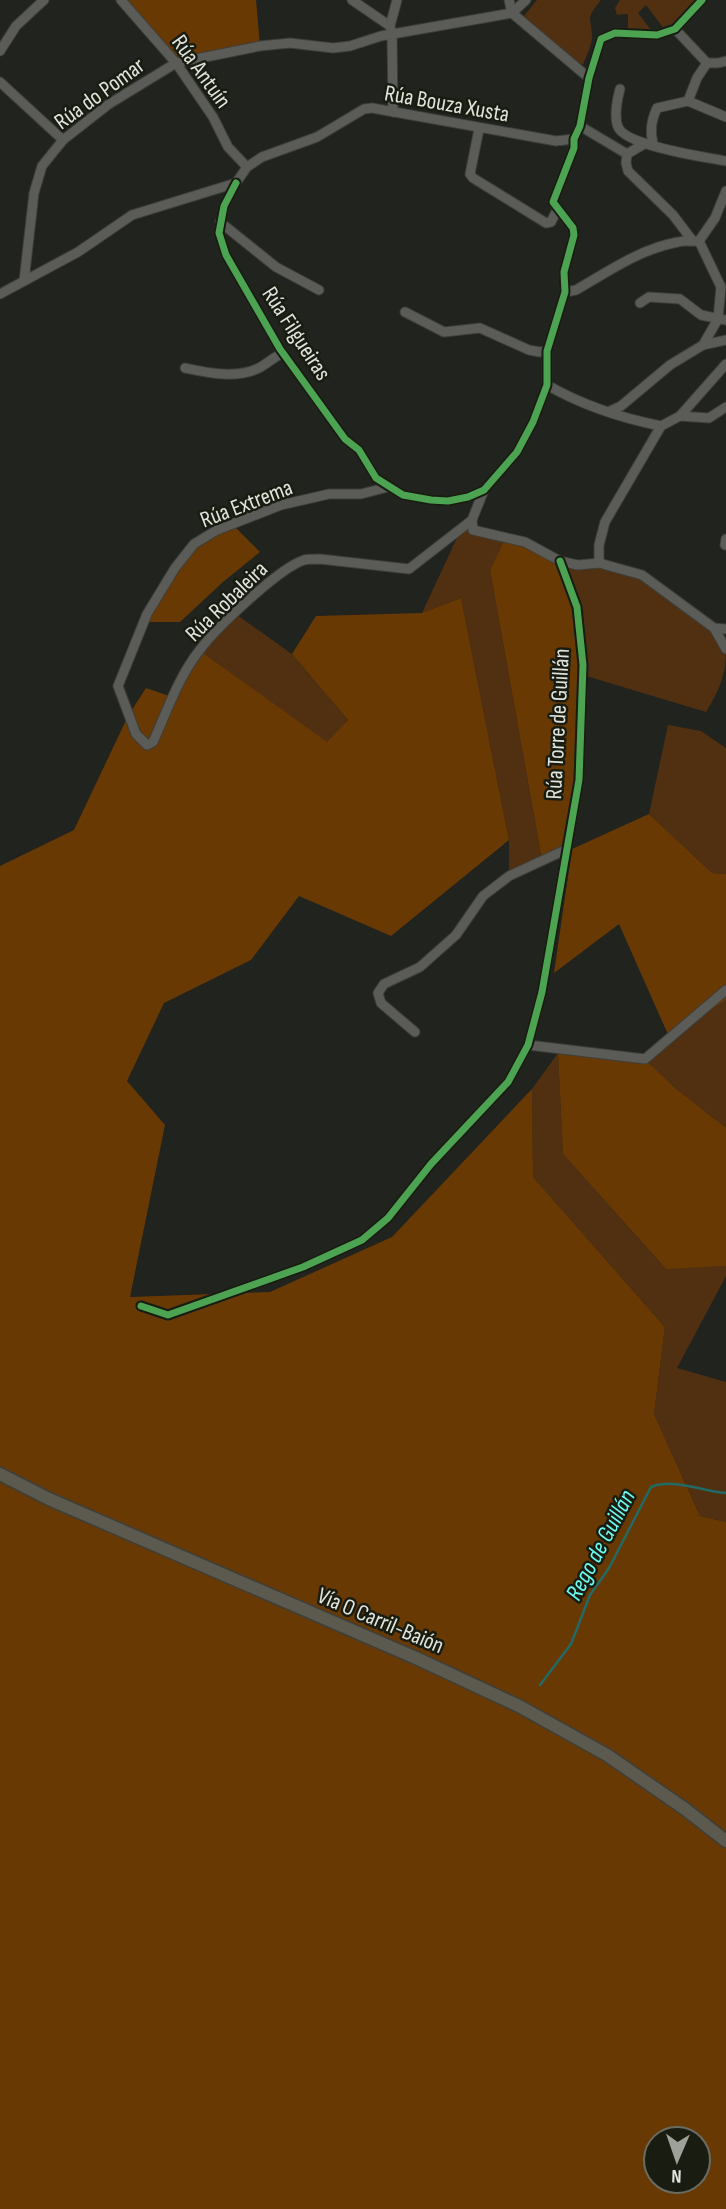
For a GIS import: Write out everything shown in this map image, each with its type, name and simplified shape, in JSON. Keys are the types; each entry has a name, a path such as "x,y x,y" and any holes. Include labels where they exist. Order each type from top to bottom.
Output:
{"highway":[{"name":"Vía O Carril-Baión","path":"0,1474 48,1499 416,1657 519,1706 607,1755 726,1841"}],"street":[{"path":"0,51 16,26 44,0"},
{"name":"Rúa Antuín","path":"121,0 176,63 213,117 228,147 247,167"},
{"path":"352,0 391,30"},
{"path":"393,112 391,30 397,0"},
{"path":"509,0 512,13 589,78"},
{"path":"512,13 526,0"},
{"path":"702,0 675,29 657,35 615,33 601,39 589,78 574,148 553,202 573,228 574,235 564,272 565,292 547,351 547,385 533,422 517,452 484,490 472,520 473,530 525,542 560,561 578,565 598,563 642,575 715,628 726,649"},
{"name":"Rúa do Pomar","path":"24,281 34,193 42,166 63,140 108,104 176,63 260,46 290,43 333,48 350,46 391,30 512,13"},
{"path":"675,29 707,63"},
{"path":"707,63 726,61"},
{"path":"688,101 697,78 707,63"},
{"path":"0,82 63,140"},
{"path":"620,89 619,128 649,144 668,150 726,161"},
{"path":"649,144 652,118 657,108 688,101 726,117"},
{"name":"Rúa Bouza Xusta","path":"236,183 247,167 262,157 317,137 364,109 556,141 574,139"},
{"path":"580,126 628,154"},
{"path":"479,129 470,174 473,178 546,223 551,222 557,210"},
{"path":"649,144 628,154 625,163 628,171 695,241 720,287 722,320 703,345"},
{"path":"0,294 78,252 132,215 236,183"},
{"path":"220,222 224,206 236,183"},
{"path":"565,292 576,290 639,253 656,247 695,241 715,218 726,191"},
{"name":"Rúa Filgueiras","path":"220,222 276,267 319,290"},
{"name":"Rúa Filgueiras","path":"220,222 219,233 226,256 280,349 345,439 359,450 376,478 388,486"},
{"path":"640,303 649,298 680,299 701,315 722,320"},
{"path":"405,313 444,332 480,328 529,349 547,351"},
{"path":"610,411 621,406 670,365 703,345 726,340"},
{"name":"Rúa Filgueiras","path":"185,368 213,374 258,369 279,355 280,349"},
{"path":"598,563 605,522 661,426 680,416 726,363"},
{"path":"547,385 586,404 634,421 661,426"},
{"path":"680,416 709,418 726,407"},
{"path":"388,486 403,495 448,501 484,490"},
{"name":"Rúa Extrema","path":"118,686 147,614 175,568 194,544 217,530 281,505 329,494 361,494 388,486"},
{"name":"Rúa Robaleira","path":"118,686 136,734 147,744 153,742 169,702 199,650 256,594 286,569 306,560 320,559 409,569 472,520"},
{"path":"725,545 726,539"},
{"name":"Rúa Torre de Guillán","path":"141,1306 168,1315 303,1267 362,1240 388,1218 430,1164 508,1082 528,1045 542,992 579,780 583,665 577,607 560,561"},
{"path":"715,628 726,629"},
{"path":"415,1032 381,1003 378,993 384,984 420,967 456,935 483,895 509,876 565,850"},
{"path":"528,1045 645,1059 726,990"}],"shaded area":[{"path":"121,0 256,0 260,46 176,63"},
{"path":"537,0 601,0 590,18 592,40 583,65 556,46 524,16"},
{"path":"620,0 695,0 677,21 665,30 646,5 638,13 651,30 628,29 628,14 617,15 615,8"},
{"path":"232,524 260,552 180,622 148,622 154,601 180,564 207,536"},
{"path":"462,527 505,538 490,570 542,860 509,876 509,840 461,598 422,613"},
{"path":"505,538 560,561 577,607 583,675 579,780 565,850 542,860 490,570"},
{"path":"560,561 610,566 640,574 674,597 714,633 726,652 726,661 720,684 706,712 583,675"},
{"path":"461,598 509,840 391,936 299,896 251,960 164,1003 127,1081 165,1125 130,1297 270,1292 392,1237 532,1089 533,1177 665,1327 654,1414 700,1516 726,1522 726,2209 0,2209 0,866 74,830 128,716 146,688 172,697 199,650 327,742 348,720 292,654 316,616 422,613"},
{"path":"237,615 292,654 348,720 327,743 199,650"},
{"path":"668,725 701,731 726,748 726,874 712,873 649,814"},
{"path":"649,814 712,873 726,874 726,1000 670,1039 619,924 554,973 572,849"},
{"path":"726,1000 726,1128 674,1087 645,1059"},
{"path":"558,1053 563,1154 665,1268 726,1266 726,1276 677,1368 726,1382 726,1522 700,1516 654,1414 665,1327 533,1177 532,1089"},
{"path":"558,1053 645,1059 674,1087 726,1128 726,1266 666,1269 563,1154"}],"waterway":[{"name":"Rego de Guillán","path":"540,1685 571,1644 590,1595 609,1568 651,1487 679,1484 726,1493"}],"cycle path":[{"path":"236,183 224,206 219,233 226,255 280,349 345,439 359,450 376,478 403,495 448,501 468,497 484,490 517,452 533,422 547,385 547,351 565,292 564,272 574,235 573,228 553,202 574,148 589,78 601,39 615,33 657,35 675,29 702,0"},
{"path":"141,1306 168,1315 303,1267 362,1240 388,1218 431,1164 508,1082 528,1045 542,992 579,780 583,665 577,607 560,561"}]}
